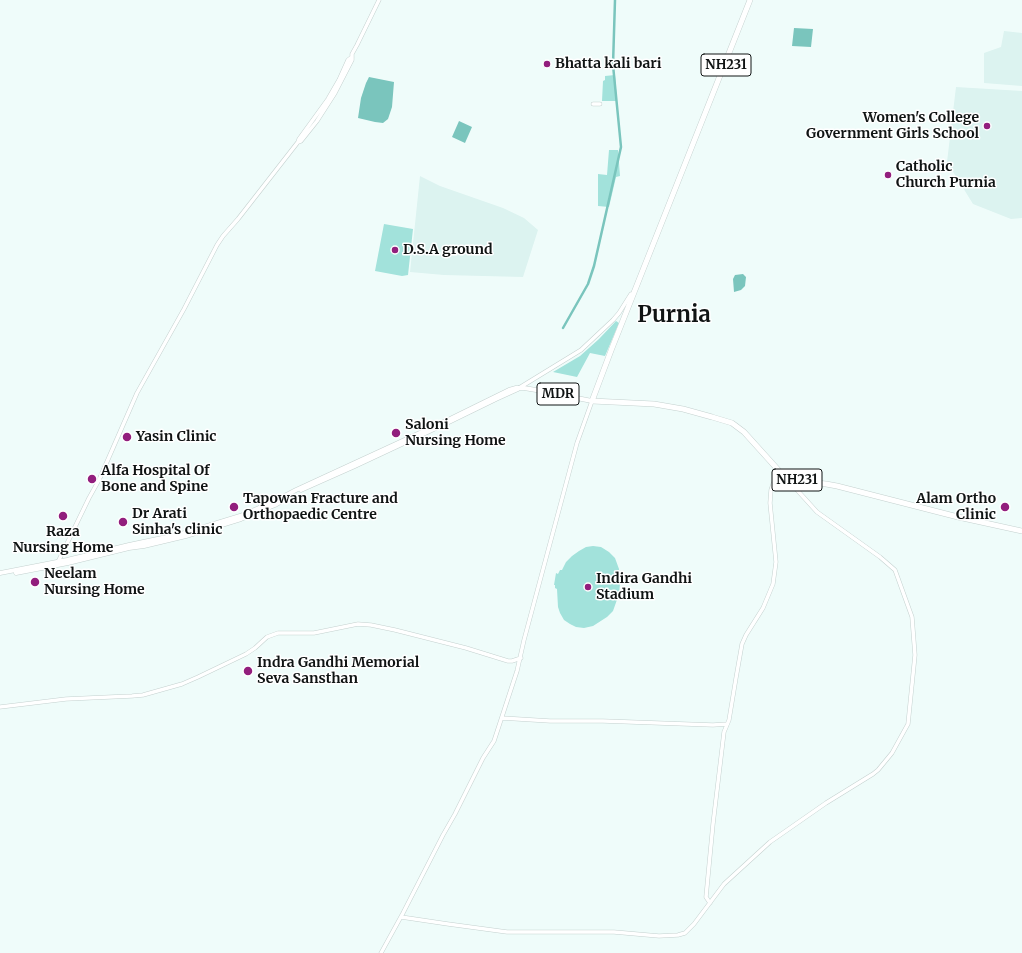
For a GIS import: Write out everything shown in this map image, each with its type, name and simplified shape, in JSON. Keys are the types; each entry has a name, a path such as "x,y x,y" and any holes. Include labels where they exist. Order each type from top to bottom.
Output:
{"highway":[{"name":"NH231","path":"751,0 699,126 592,401 661,405 683,409 732,423 744,432 783,474 789,478 799,481 837,486 1022,531"}],"main road":[{"name":"MDR","path":"58,563 129,545 181,534 240,516 444,422 509,390 522,388 592,401"},
{"name":"MDR","path":"0,575 144,546 186,536 241,519 275,505 301,491 522,388"}],"street":[{"path":"58,563 99,480 137,393 184,309 209,259 223,236 282,163 328,99 348,60 352,57 379,0"},
{"path":"593,104 600,104"},
{"path":"522,388 581,350 613,320 635,288"},
{"name":"MDR","path":"381,953 494,741 518,668 577,443 592,401"},
{"path":"401,917 507,932 614,932 659,936 685,933 694,924 710,903 724,884 770,842 826,803 878,770 892,753 908,724 915,655 912,617 895,570 880,557 817,512 783,474 773,484 771,490 770,503 776,562 773,584 762,608 742,644 729,720 724,732 706,897 710,903"},
{"path":"0,707 66,699 144,695 182,684 198,677 246,654 267,637 282,633 314,633 358,624 395,630 512,661 520,658"},
{"path":"512,661 518,668"},
{"path":"502,718 537,721 727,724"},
{"path":"719,725 724,732"}],"shaded area":[{"path":"794,28 813,29 811,47 792,46"},
{"path":"1004,31 1022,33 1022,86 984,83 984,53 1001,47"},
{"path":"615,75 617,101 602,101 603,81 605,80 605,76"},
{"path":"369,77 394,82 392,107 388,119 383,123 358,118 361,98"},
{"name":"Women's College Government Girls School","path":"956,87 1022,91 1022,218 1011,219 973,204 947,162"},
{"path":"459,121 472,127 465,143 452,137"},
{"path":"609,150 618,150 620,176 616,177 609,207 598,206 598,174 607,175"},
{"path":"420,176 440,186 503,208 524,218 538,230 523,277 444,275 410,272"},
{"name":"D.S.A ground","path":"384,224 413,229 408,275 402,276 375,271"},
{"path":"743,274 746,277 745,286 741,290 734,292 733,279 735,275"},
{"path":"616,321 619,323 605,356 590,353 577,377 553,372 580,356"},
{"name":"Dr Arati Sinha's clinic","path":"118,519 129,520 129,525 118,525"},
{"name":"Indira Gandhi Stadium","path":"586,547 601,547 615,558 619,569 619,594 613,611 607,617 593,626 584,628 576,627 564,620 560,613 558,607 557,589 554,585 556,573 558,574 560,570 562,570 566,562 572,556"}],"waterway":[{"path":"563,328 588,284 594,266 621,147 613,65 615,0"}],"place":[{"name":"Bhatta kali bari","path":"547,64"},
{"name":"Women's College Government Girls School","path":"987,126"},
{"name":"Catholic Church Purnia","path":"888,175"},
{"name":"D.S.A ground","path":"395,250"},
{"name":"Saloni Nursing Home","path":"396,433"},
{"name":"Yasin Clinic","path":"127,437"},
{"name":"Alfa Hospital Of Bone and Spine","path":"92,479"},
{"name":"Tapowan Fracture and Orthopaedic Centre","path":"234,507"},
{"name":"Alam Ortho Clinic","path":"1005,507"},
{"name":"Raza Nursing Home","path":"63,516"},
{"name":"Dr Arati Sinha's clinic","path":"123,522"},
{"name":"Neelam Nursing Home","path":"35,582"},
{"name":"Indira Gandhi Stadium","path":"588,587"},
{"name":"Indra Gandhi Memorial Seva Sansthan","path":"248,671"}],"district":[{"name":"Purnia","path":"674,316"}]}
